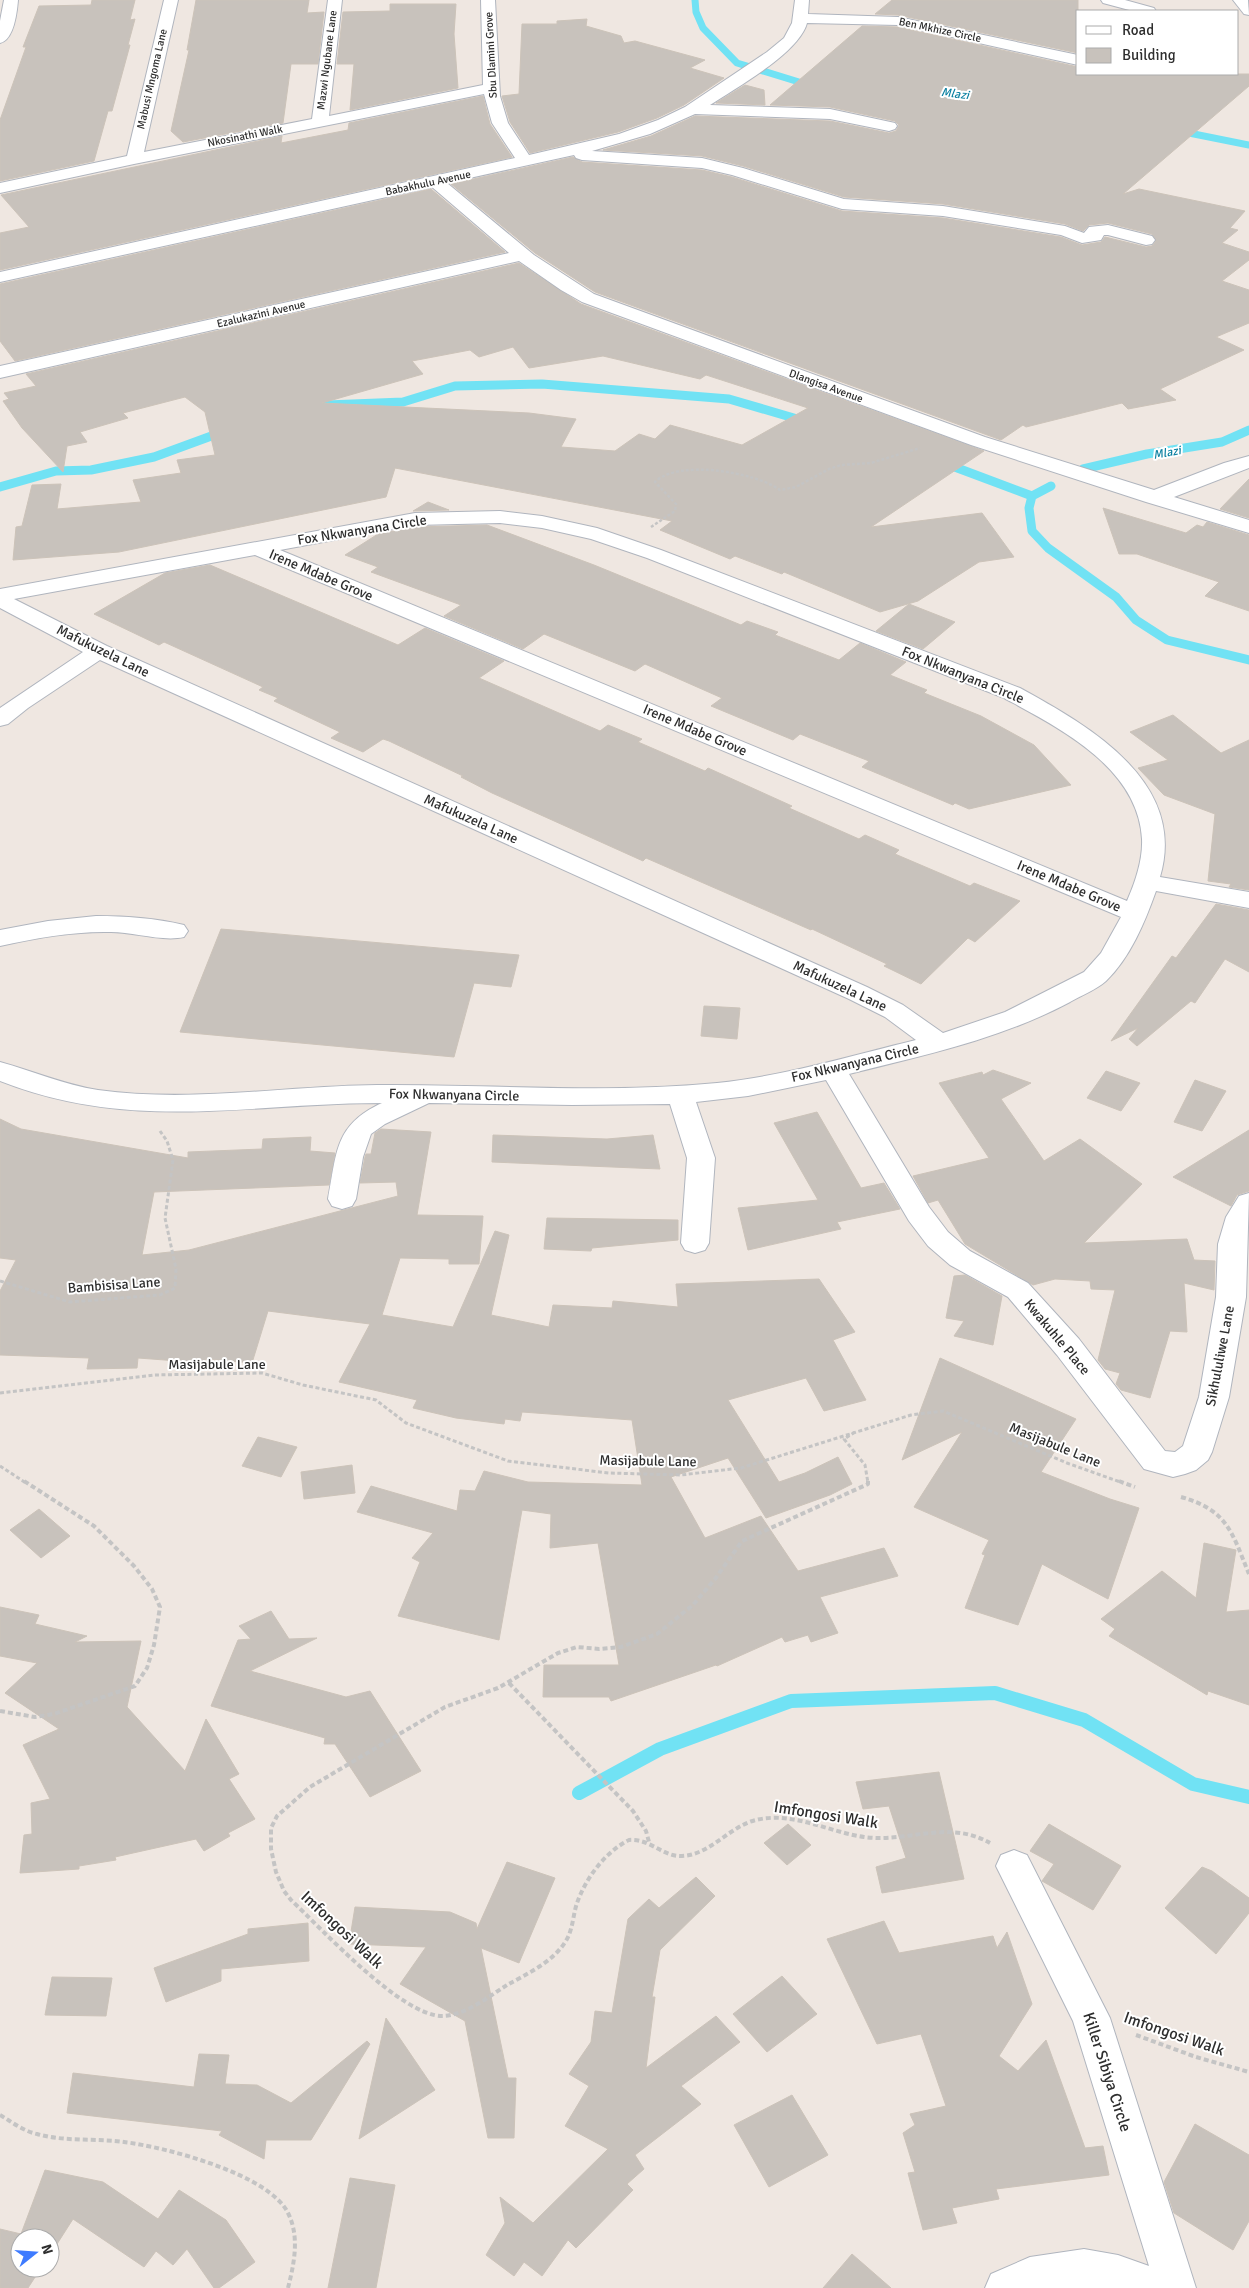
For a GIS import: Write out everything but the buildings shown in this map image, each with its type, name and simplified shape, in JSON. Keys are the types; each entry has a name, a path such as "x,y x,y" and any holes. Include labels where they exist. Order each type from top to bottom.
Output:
{"street":[{"path":"0,39 10,14 11,0"},
{"name":"Mabusi Mngoma Lane","path":"134,159 171,0"},
{"name":"Mazwi Ngubane Lane","path":"320,121 335,0"},
{"name":"Sbu Dlamini Grove","path":"488,0 491,88 500,124 526,161"},
{"name":"Babakhulu Avenue","path":"0,277 561,153 606,142 657,126 691,109 743,75 794,36 800,18 802,0"},
{"path":"1108,0 1145,10"},
{"path":"1240,0 1249,11"},
{"name":"Ben Mkhize Circle","path":"800,18 898,21 1076,60"},
{"name":"Nkosinathi Walk","path":"0,188 320,121 491,88"},
{"path":"691,109 830,114 889,126"},
{"path":"561,153 702,163 842,204 943,211 1065,231 1082,238 1095,236 1095,232 1108,230 1146,240"},
{"name":"Dlangisa Avenue","path":"435,181 522,255 570,289 608,306 978,442 1249,527"},
{"name":"Ezalukazini Avenue","path":"0,372 522,255"},
{"path":"1153,498 1232,466 1249,462"},
{"name":"Fox Nkwanyana Circle","path":"0,595 372,525 415,519 500,516 542,522 597,534 625,544 1012,693 1058,717 1092,741 1126,772 1144,798 1154,826 1154,857 1147,882 1114,954 1096,976 1036,1011 994,1028 833,1069 758,1085 680,1094 605,1097 373,1094 159,1103 128,1102 57,1091 0,1071"},
{"name":"Irene Mdabe Grove","path":"257,548 1133,913"},
{"name":"Mafukuzela Lane","path":"0,600 99,651 858,994 894,1011 939,1043"},
{"path":"0,719 20,703 99,651"},
{"path":"1147,882 1249,900"},
{"path":"0,938 34,931 102,924 128,925 174,931"},
{"name":"Kwakuhle Place","path":"833,1069 919,1214 938,1239 960,1258 994,1275 1018,1290 1068,1347 1147,1452"},
{"path":"342,1200 357,1133 380,1114 428,1094"},
{"path":"680,1094 701,1158 695,1243"},
{"name":"Sikhululiwe Lane","path":"1147,1452 1154,1461 1173,1465 1185,1462 1198,1452 1214,1397 1231,1297 1232,1244 1240,1217 1249,1203"},
{"name":"Killer Sibiya Circle","path":"1014,1866 1092,2018 1176,2288"},
{"path":"1005,2288 1030,2276 1084,2269 1118,2274 1154,2288"}],"path":[{"path":"625,544 675,511 676,504 655,482 662,475 676,471 729,472 780,490 796,487 829,469 841,465 871,463 895,457 926,445"},
{"name":"Bambisisa Lane","path":"0,1282 70,1302 160,1295 175,1288 176,1269 166,1218 173,1160 162,1132 128,1102"},
{"name":"Masijabule Lane","path":"0,1393 154,1376 262,1372 303,1385 376,1400 406,1423 508,1461 609,1473 681,1475 724,1471 795,1452 911,1415 943,1411 1067,1463 1124,1485 1144,1489"},
{"name":"Imfongosi Walk","path":"855,1432 844,1439 865,1465 868,1484 742,1541 680,1620 654,1636 628,1645 600,1649 577,1647 539,1663 508,1683 452,1703 379,1748 313,1783 275,1819 271,1834 271,1854 287,1896 377,1979 405,2002 424,2013 441,2016 457,2012 515,1981 547,1959 565,1943 578,1901 587,1883 602,1863 623,1842 635,1839 649,1842 658,1849 684,1856 701,1849 743,1823 766,1818 786,1819 870,1838 963,1830 974,1832 987,1840 1014,1866"},
{"path":"0,1466 94,1526 134,1566 152,1589 160,1607 154,1645 147,1668 135,1686 54,1714 35,1717 0,1711"},
{"path":"1178,1496 1206,1503 1216,1511 1226,1522 1249,1574"},
{"path":"508,1683 623,1801 646,1831 649,1842"},
{"name":"Imfongosi Walk","path":"1092,2018 1196,2057 1249,2072"},
{"path":"0,2115 26,2131 58,2137 134,2142 217,2164 264,2189 278,2199 287,2210 294,2228 296,2247 288,2288"}],"waterway":[{"name":"Mlazi","path":"695,0 696,12 703,28 737,63 812,86"},
{"name":"Mlazi","path":"1179,131 1249,145"},
{"path":"327,405 403,402 455,386 542,384 729,399 804,421"},
{"name":"Mlazi","path":"1083,469 1147,454 1222,442 1249,430"},
{"path":"0,487 56,471 91,470 154,457 225,431"},
{"path":"944,463 1032,496"},
{"path":"1032,496 1051,486"},
{"path":"1032,496 1029,508 1032,531 1048,548 1116,597 1136,620 1167,640 1249,660"},
{"path":"579,1793 660,1749 791,1701 995,1693 1084,1720 1193,1784 1249,1797"}]}
